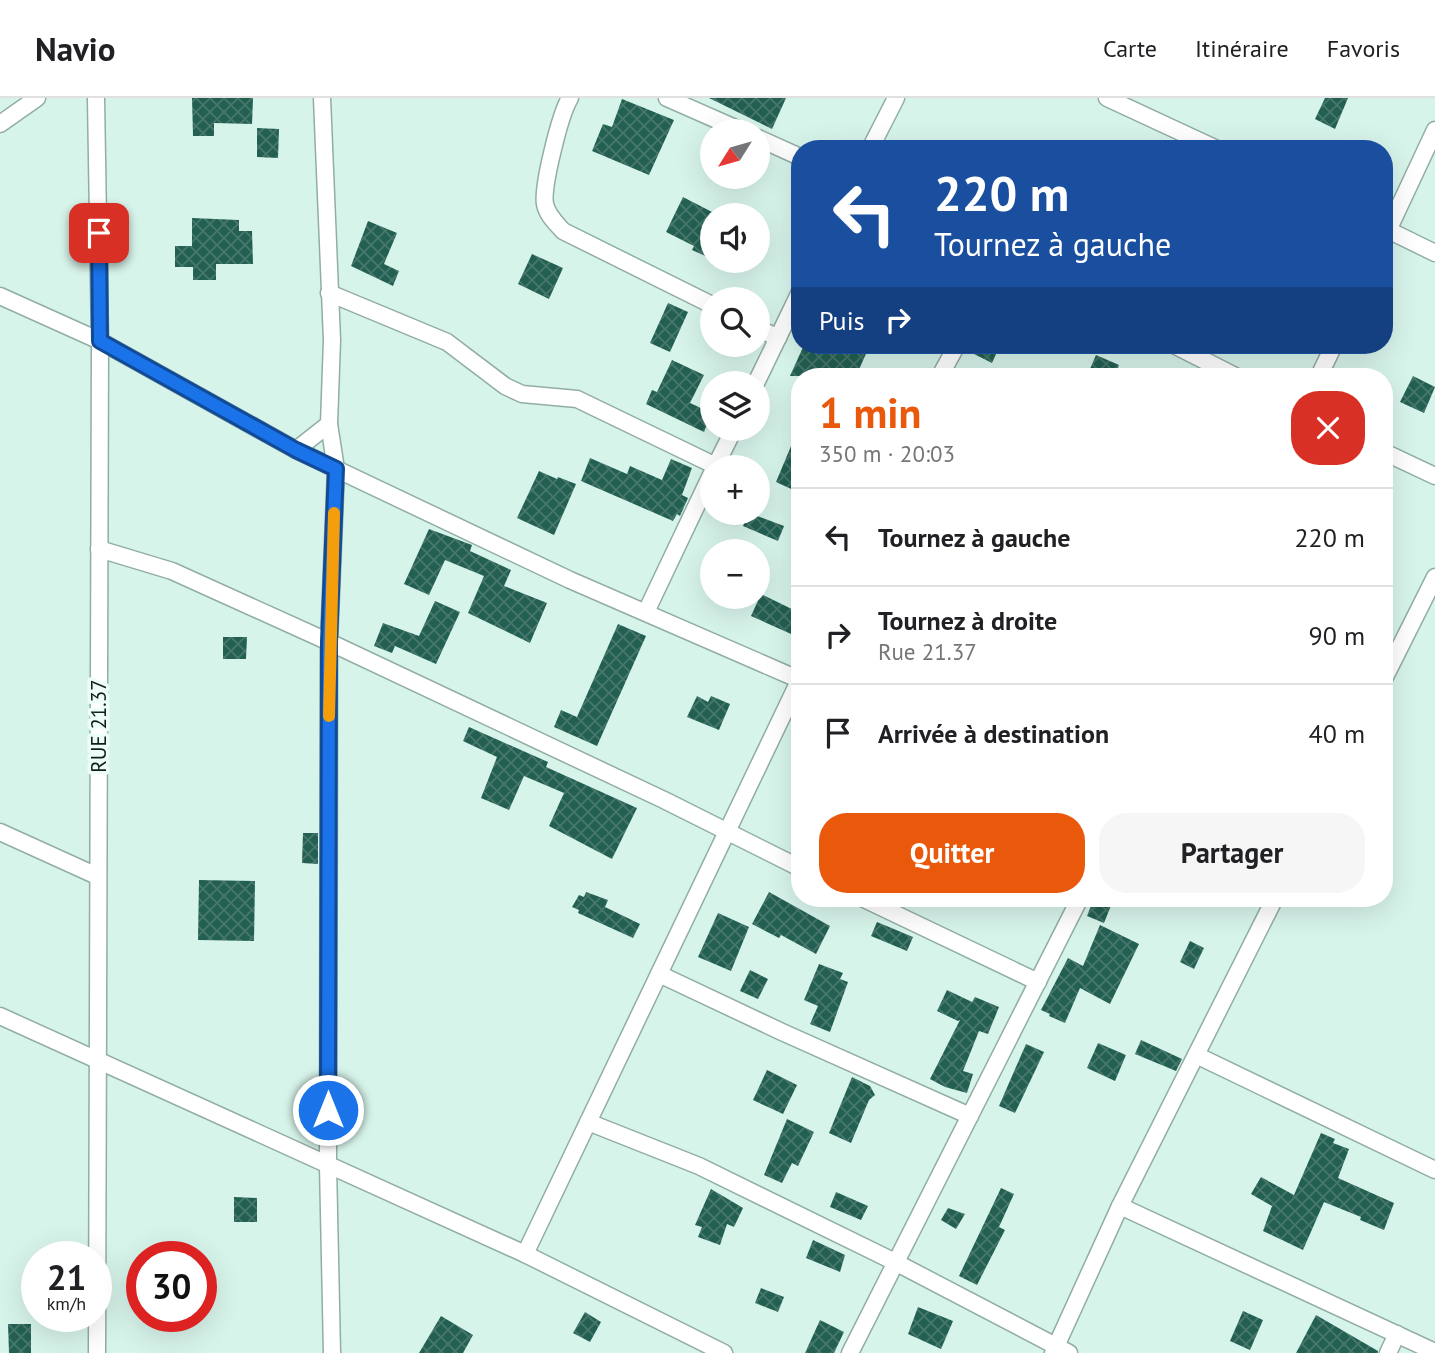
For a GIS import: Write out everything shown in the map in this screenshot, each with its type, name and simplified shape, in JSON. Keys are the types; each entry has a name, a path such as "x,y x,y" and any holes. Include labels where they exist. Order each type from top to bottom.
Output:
{"street":[{"path":"0,124 37,98"},
{"name":"RUE 21.37","path":"96,98 100,341 97,1353"},
{"path":"322,98 332,340 329,424 336,469 329,642 328,1165 332,1353"},
{"path":"570,98 556,132 544,203 551,219 563,231 700,299"},
{"path":"667,98 715,119"},
{"path":"875,140 896,98"},
{"path":"1107,98 1198,140"},
{"path":"1393,218 1435,130"},
{"path":"770,143 791,153"},
{"path":"1393,236 1435,253"},
{"path":"329,293 447,342 505,386 522,394 577,399 700,462"},
{"path":"0,296 100,341 296,450 570,580 791,676"},
{"path":"762,371 791,311"},
{"path":"770,334 778,338"},
{"path":"1192,354 1219,368"},
{"path":"296,450 329,424"},
{"path":"1393,456 1435,476"},
{"path":"646,612 700,498"},
{"path":"99,549 172,571 329,642 664,800 791,864"},
{"path":"1393,661 1435,577"},
{"path":"525,1254 791,699"},
{"path":"0,832 97,876"},
{"path":"881,907 1038,982"},
{"path":"850,1353 1076,907"},
{"path":"588,1122 699,1166 895,1262 1060,1351 1120,1206 1266,907"},
{"path":"659,974 971,1116"},
{"path":"0,1016 525,1254 724,1353"},
{"path":"1196,1055 1435,1170"},
{"path":"1120,1206 1435,1352"},
{"path":"1388,1353 1397,1334"}],"building":[{"path":"192,98 253,98 252,124 214,123 214,136 193,136"},
{"path":"709,98 786,98 772,129 770,119 752,119"},
{"path":"1325,98 1348,98 1335,129 1315,119"},
{"path":"622,99 674,120 649,175 592,151 603,124 612,127"},
{"path":"257,128 279,129 278,158 257,157"},
{"path":"683,197 700,206 700,254 692,250 694,246 666,232"},
{"path":"192,218 239,220 239,231 252,231 253,264 216,264 216,280 193,280 193,267 175,267 175,246 192,246"},
{"path":"368,221 397,233 384,264 399,271 393,286 351,266"},
{"path":"532,254 563,268 549,299 518,284"},
{"path":"668,303 688,312 670,352 650,343"},
{"path":"800,354 866,354 860,368 794,368"},
{"path":"974,354 996,354 992,363"},
{"path":"1096,355 1119,365 1118,368 1090,368"},
{"path":"672,360 700,373 700,383 690,403 700,408 700,430 646,404 652,390 657,392"},
{"path":"1413,376 1435,387 1424,413 1400,402"},
{"path":"791,446 791,489 776,482"},
{"path":"590,458 627,474 630,466 662,480 671,459 692,468 682,495 688,498 680,516 677,514 673,521 581,481"},
{"path":"539,471 576,484 554,535 517,518"},
{"path":"770,521 784,526 778,541 743,526 770,525"},
{"path":"429,529 472,545 470,551 511,570 504,586 547,603 530,643 468,613 484,576 445,560 429,595 404,584"},
{"path":"770,598 791,609 791,634 751,616 754,609 770,609"},
{"path":"435,601 460,612 436,664 395,646 392,653 374,646 383,623 419,636"},
{"path":"618,624 646,636 597,746 554,727 561,710 577,717"},
{"path":"223,637 247,637 246,659 223,659"},
{"path":"697,696 708,702 711,696 730,704 719,730 687,717"},
{"path":"469,727 548,762 546,767 637,808 612,859 549,826 564,793 524,776 509,810 481,798 497,757 463,741"},
{"path":"303,833 318,833 318,864 302,863"},
{"path":"199,880 255,881 254,941 198,940"},
{"path":"586,892 608,900 605,907 640,924 633,938 578,913 579,910 572,907 579,895 584,897"},
{"path":"769,892 791,904 791,907 796,907 830,926 816,954 781,935 779,938 752,924"},
{"path":"1090,907 1110,907 1104,923 1087,916"},
{"path":"718,913 749,927 731,971 698,957"},
{"path":"877,922 913,937 907,951 871,936"},
{"path":"1100,925 1139,944 1110,1004 1080,988 1065,1023 1049,1016 1050,1014 1041,1010 1068,958 1083,966"},
{"path":"1190,941 1204,948 1194,969 1180,962"},
{"path":"819,964 843,973 840,979 848,982 830,1032 810,1024 818,1006 804,1000"},
{"path":"750,970 768,979 758,999 740,991"},
{"path":"947,990 972,1002 975,997 999,1007 988,1034 979,1031 963,1071 973,1074 967,1093 945,1087 930,1079 960,1020 937,1011"},
{"path":"1141,1040 1182,1059 1176,1071 1135,1054"},
{"path":"1098,1043 1126,1055 1115,1081 1087,1068"},
{"path":"1026,1044 1044,1052 1015,1113 999,1106"},
{"path":"767,1070 797,1085 783,1114 753,1100"},
{"path":"852,1077 870,1086 875,1095 869,1100 851,1143 829,1133"},
{"path":"787,1119 814,1132 798,1166 792,1163 782,1183 764,1175"},
{"path":"1321,1133 1335,1139 1333,1143 1349,1149 1338,1178 1394,1203 1384,1230 1324,1202 1303,1250 1263,1231 1272,1206 1251,1194 1261,1177 1294,1195"},
{"path":"1001,1188 1014,1194 999,1227 1005,1230 977,1285 959,1276"},
{"path":"711,1189 743,1208 734,1227 727,1224 720,1245 698,1237 702,1227 695,1225"},
{"path":"836,1192 868,1206 861,1220 830,1207"},
{"path":"234,1197 257,1198 257,1222 234,1222"},
{"path":"948,1208 965,1214 956,1229 941,1220"},
{"path":"813,1240 845,1255 840,1272 806,1258"},
{"path":"761,1288 784,1297 778,1312 755,1303"},
{"path":"918,1307 953,1321 941,1349 908,1334"},
{"path":"1243,1311 1263,1320 1250,1350 1230,1341"},
{"path":"585,1312 601,1322 590,1342 573,1333"},
{"path":"1316,1315 1378,1351 1378,1353 1296,1353"},
{"path":"441,1316 473,1335 463,1353 419,1353"},
{"path":"820,1320 844,1332 834,1353 805,1353"},
{"path":"8,1324 21,1324 21,1332 31,1332 31,1353 9,1353"}],"slow traffic":[{"path":"329,716 334,513"}],"route":[{"path":"99,233 100,341 296,450 336,469 329,642 328,1110"}]}
